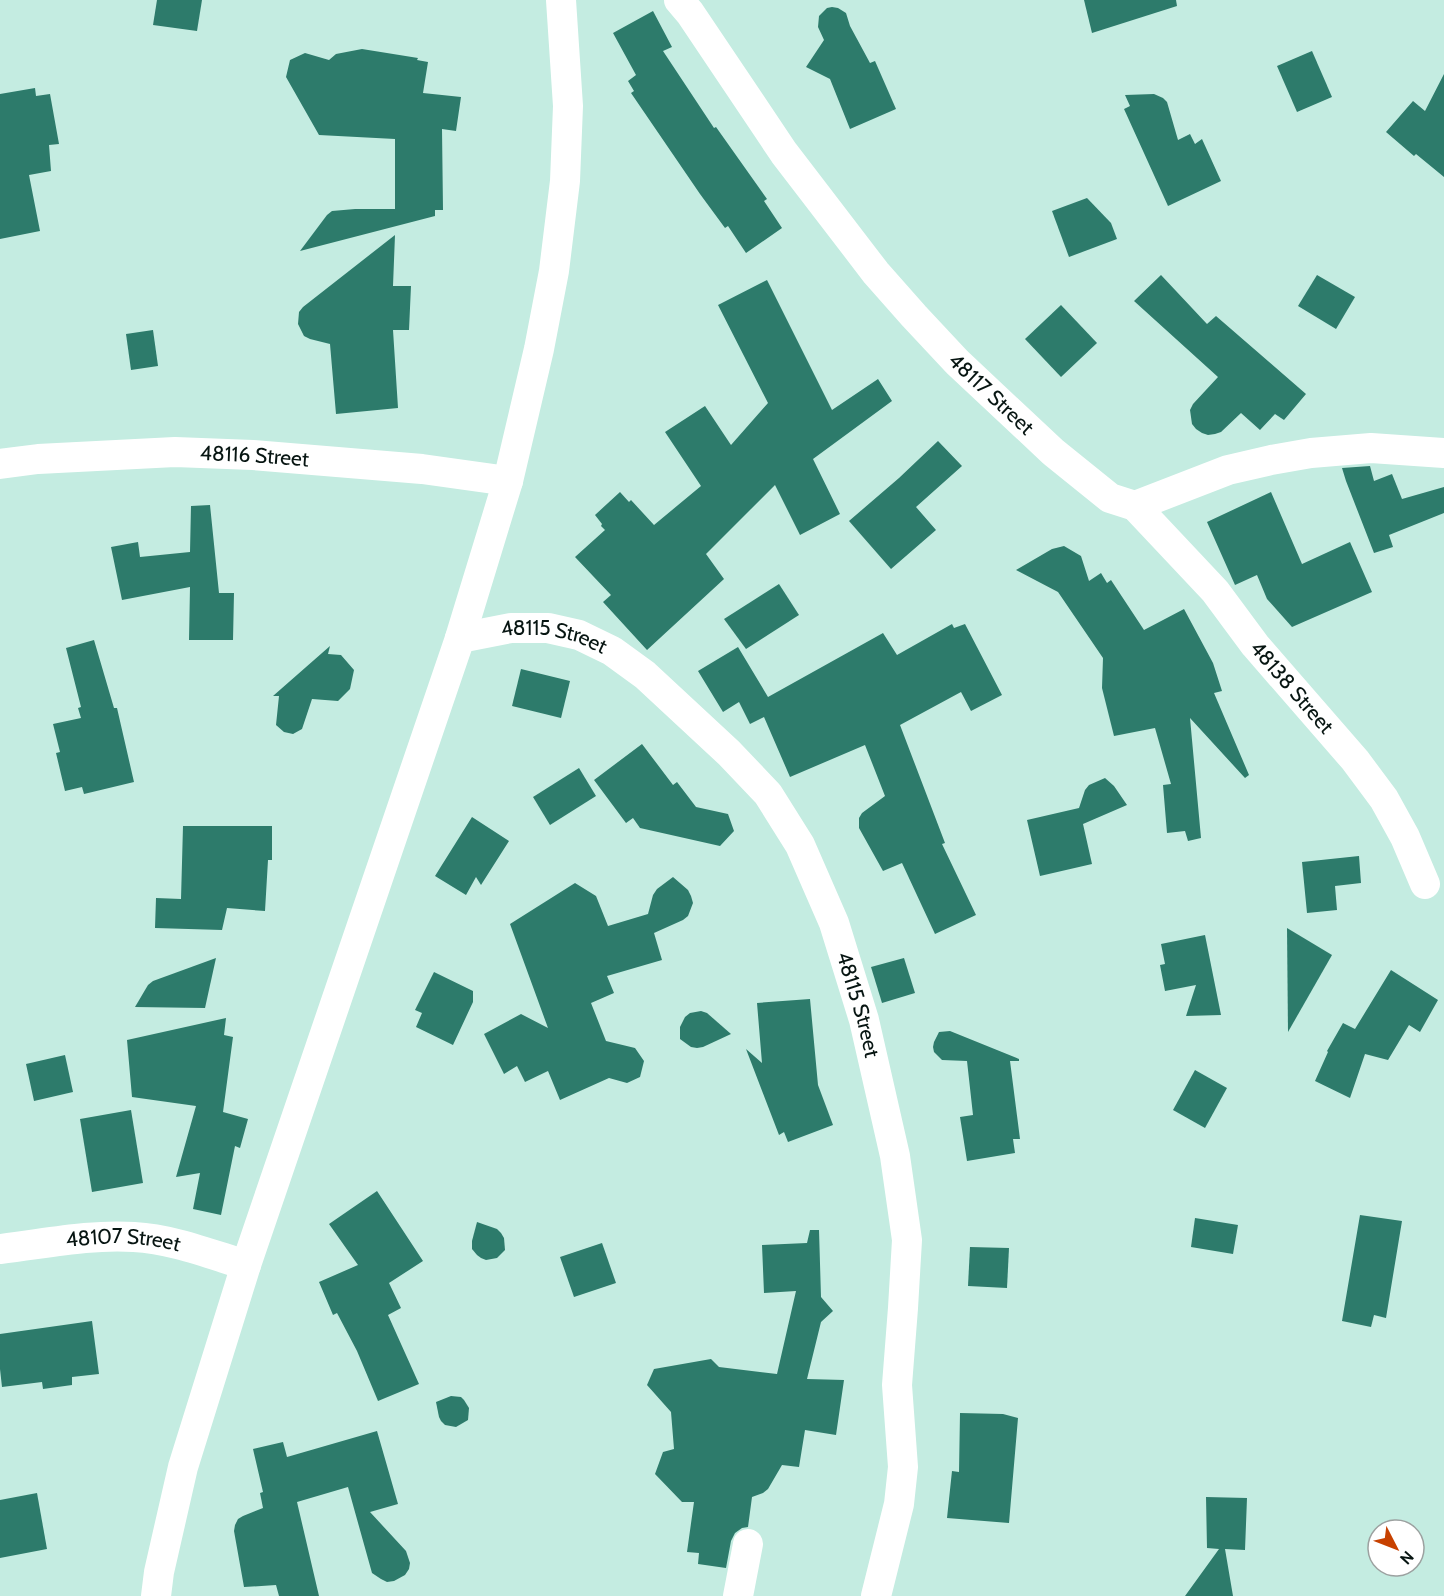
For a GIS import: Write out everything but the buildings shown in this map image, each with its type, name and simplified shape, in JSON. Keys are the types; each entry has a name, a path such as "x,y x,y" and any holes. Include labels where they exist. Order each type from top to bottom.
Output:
{"street":[{"path":"156,1596 159,1572 183,1467 246,1265 460,638 508,481 554,271 565,181 568,106 561,0"},
{"name":"48117 Street","path":"679,0 784,153 876,273 914,316 957,362 1053,452 1110,498 1135,507"},
{"path":"1135,507 1228,470 1301,455 1371,448 1444,453"},
{"name":"48116 Street","path":"0,464 38,459 175,452 253,455 422,469 508,481"},
{"name":"48138 Street","path":"1135,507 1215,591 1255,645 1355,760 1384,799 1405,837 1425,884"},
{"name":"48115 Street","path":"460,638 512,628 548,628 579,635 612,651 645,675 729,753 768,794 800,845 813,874 834,923 864,1020 895,1156 907,1240 897,1385 903,1467 899,1504 876,1596"},
{"name":"48107 Street","path":"0,1249 102,1236 135,1237 168,1242 246,1265"},
{"path":"738,1596 748,1544"}]}
